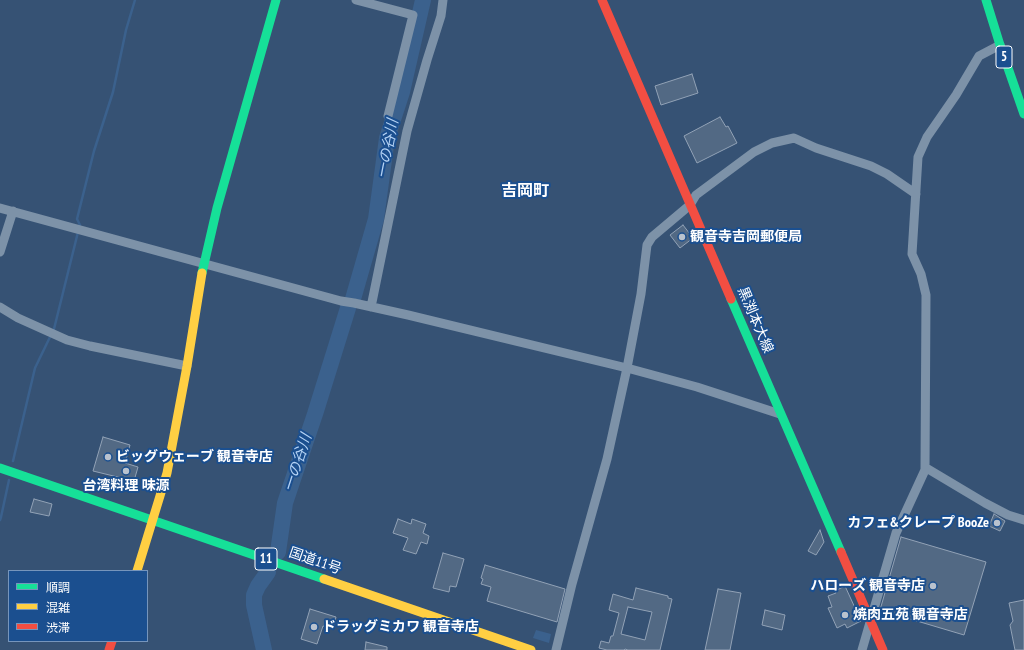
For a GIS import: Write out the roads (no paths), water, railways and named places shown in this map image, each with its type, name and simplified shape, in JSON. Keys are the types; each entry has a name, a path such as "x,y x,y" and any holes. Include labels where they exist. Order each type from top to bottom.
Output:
{"main road":[{"path":"138,570 167,473 187,366 203,264 217,208 276,0"},
{"name":"黒渕本大線","path":"602,0 780,414 871,621 882,650"},
{"name":"5","path":"986,0 1024,114"},
{"name":"国道11号","path":"0,468 531,650"}],"street":[{"path":"356,0 413,15 388,116"},
{"path":"371,307 407,131 427,60 442,16 443,0"},
{"path":"862,650 896,533 925,470 926,296 921,274 912,254 918,157 927,137 956,95 980,56 1000,45"},
{"path":"556,650 572,584 607,459 627,368 641,294 647,245 652,237 690,204 696,195 754,152 772,143 794,138 816,148 871,166 888,174 916,194"},
{"path":"0,208 341,301 627,368 697,387 780,414"},
{"path":"0,252 12,211"},
{"path":"0,307 18,318 67,340 187,366"},
{"path":"925,470 928,469 1008,515 1024,520"}],"water":[{"path":"536,630 551,634 549,643 533,638"}],"waterway":[{"path":"80,225 77,219 94,151 113,92 126,30 135,0"},
{"name":"一の谷川","path":"353,299 376,219 387,138 402,92 423,0"},
{"path":"54,329 78,232"},
{"name":"一の谷川","path":"278,552 285,503 348,308"},
{"path":"13,461 35,368 50,337"},
{"path":"0,520 9,480"},
{"name":"一の谷川","path":"264,650 254,605 254,595 258,586 268,572"}],"place":[{"name":"観音寺吉岡郵便局","path":"682,237"},
{"name":"ビッグウェーブ 観音寺店","path":"108,457"},
{"name":"台湾料理 味源","path":"126,471"},
{"name":"カフェ&クレープ BooZe","path":"997,523"},
{"name":"ハローズ 観音寺店","path":"933,586"},
{"name":"焼肉五苑 観音寺店","path":"845,615"},
{"name":"ドラッグミカワ 観音寺店","path":"314,627"}],"district":[{"name":"吉岡町","path":"525,191"}]}
